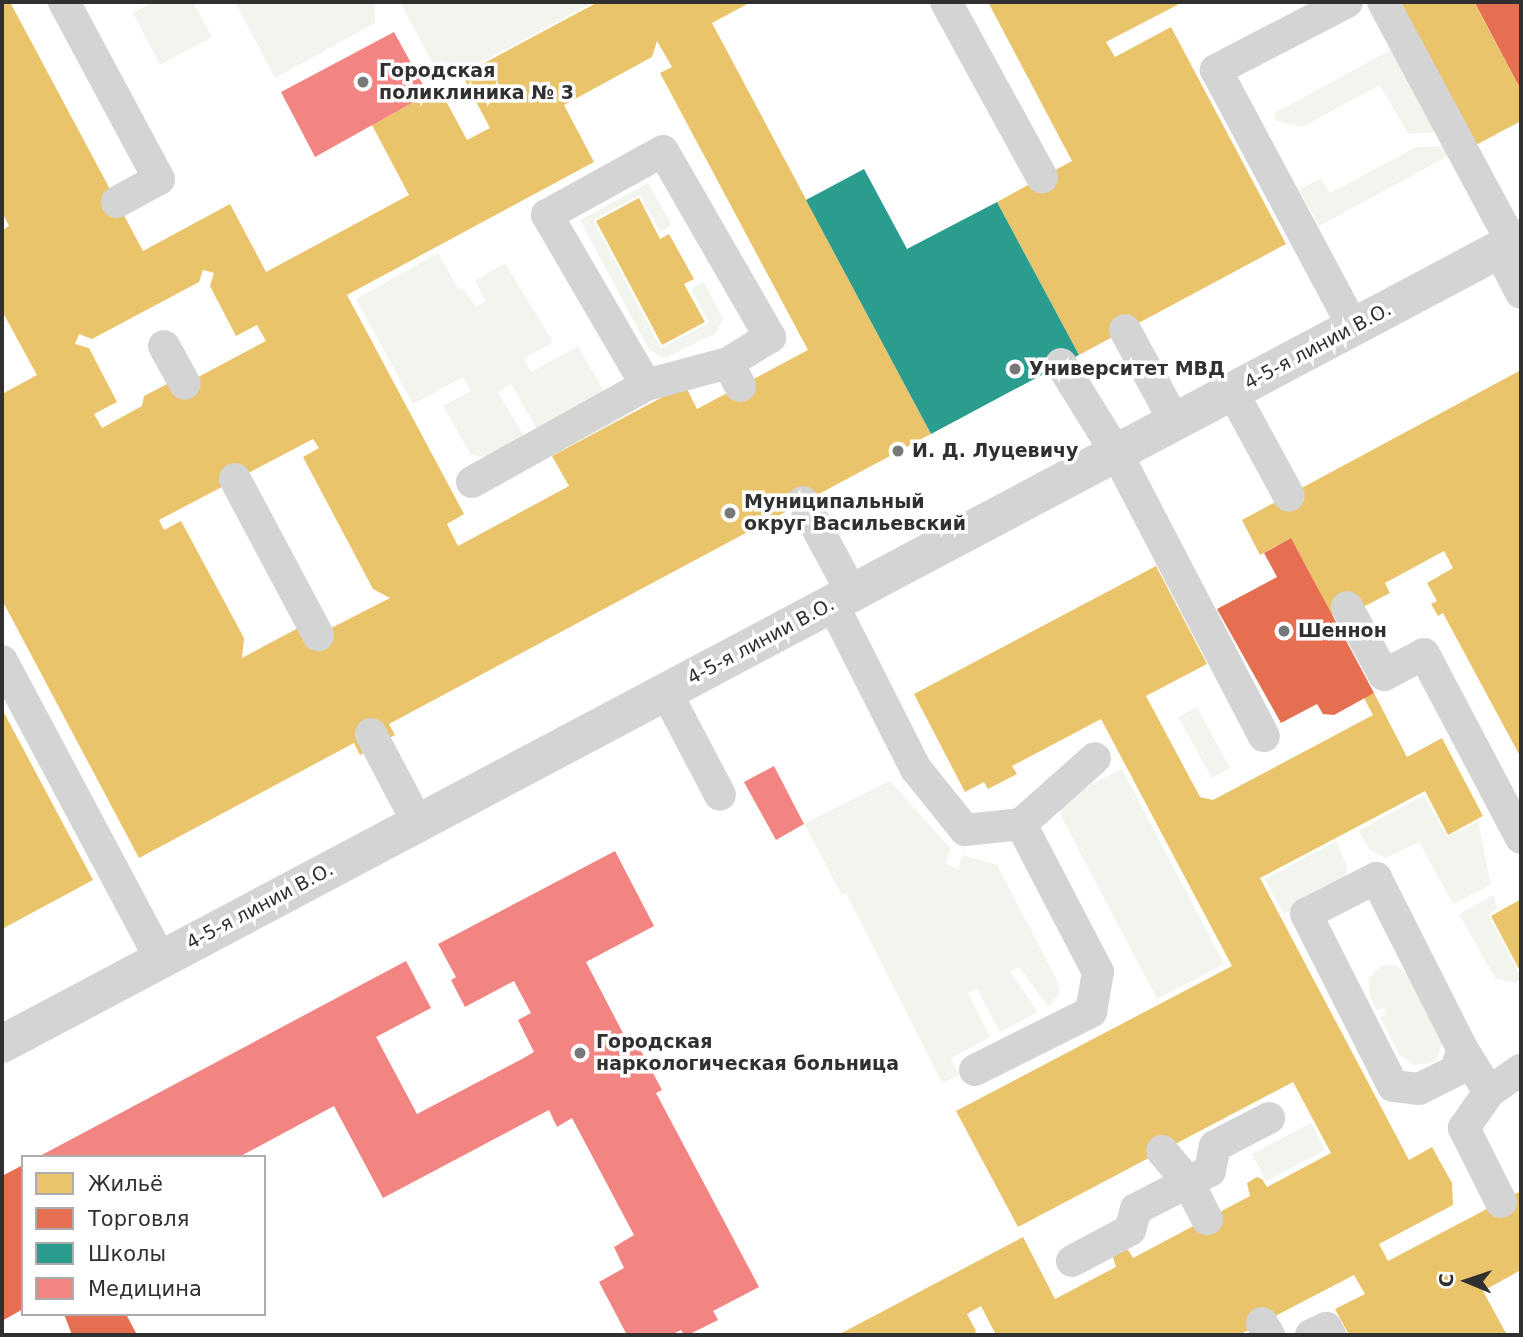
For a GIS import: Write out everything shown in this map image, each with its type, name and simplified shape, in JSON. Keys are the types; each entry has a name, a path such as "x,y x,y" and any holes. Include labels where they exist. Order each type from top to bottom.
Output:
{"street":[{"name":"4-5-я линии В.О.","path":"2,1044 1511,244"}],"lane":[{"path":"64,2 159,179 117,202"},
{"path":"946,2 1042,177"},
{"path":"1347,2 1310,10 1216,70 1353,327"},
{"path":"1383,2 1511,244 1521,293"},
{"path":"472,482 646,385 734,374 770,337 663,151 547,215 646,385"},
{"path":"1125,330 1175,422"},
{"path":"164,346 185,384"},
{"path":"1061,364 1117,454 1264,736"},
{"path":"1233,391 1289,496"},
{"path":"235,480 318,635"},
{"path":"803,502 915,769 965,830 1021,824 1095,758"},
{"path":"1347,607 1384,676 1424,654 1521,838"},
{"path":"2,661 160,960"},
{"path":"666,692 720,795"},
{"path":"371,734 418,823"},
{"path":"975,1070 1097,1023 1098,972 1021,824"},
{"path":"1463,1050 1455,1071 1419,1089 1393,1086 1306,914 1376,878 1463,1050 1489,1092"},
{"path":"1501,1202 1464,1128 1489,1092 1521,1070"},
{"path":"1072,1261 1130,1230 1136,1209 1210,1171 1215,1146 1269,1118"},
{"path":"1162,1151 1188,1182 1207,1219"},
{"path":"1311,1335 1326,1328 1330,1335"}],"shaded area":[{"path":"153,2 193,2 212,37 160,65 133,13"},
{"path":"235,2 374,2 375,23 275,78"},
{"path":"400,2 594,2 443,83"},
{"path":"1393,49 1438,132 1408,134 1380,85 1302,127 1274,120 1276,112"},
{"path":"1445,146 1450,155 1319,226 1299,190 1321,178 1330,193 1416,147"},
{"path":"648,183 672,225 660,232 640,195 593,220 661,348 709,323 691,289 697,285 704,282 723,319 716,333 668,357 660,357 648,348 580,220"},
{"path":"438,253 459,290 463,289 476,307 486,301 475,281 505,263 553,342 524,359 531,372 578,346 605,393 538,431 511,384 498,392 525,438 491,457 471,455 443,406 471,391 463,377 413,404 356,299"},
{"path":"1197,707 1230,768 1212,778 1178,717"},
{"path":"1122,769 1224,964 1157,999 1061,816 1060,805 1068,797"},
{"path":"890,781 951,849 945,863 958,870 963,855 997,865 1057,980 1060,993 1048,1007 1019,967 1010,972 1038,1012 1000,1032 977,989 968,993 990,1037 951,1058 959,1075 942,1083 846,893 842,895 804,824"},
{"path":"1424,795 1447,837 1478,821 1491,885 1453,904 1419,842 1386,858 1370,850 1358,831"},
{"path":"1336,841 1346,863 1347,873 1341,881 1284,914 1265,879"},
{"path":"1494,895 1497,910 1488,915 1521,977 1521,980 1513,983 1495,978 1459,914"},
{"path":"1396,965 1410,977 1442,1041 1438,1057 1431,1063 1413,1065 1399,1054 1380,1017 1387,1014 1384,1008 1377,1010 1370,997 1369,979 1380,966"},
{"path":"1311,1123 1325,1150 1266,1181 1252,1154"}],"building: Жильё":[{"path":"2,2 10,2 143,251 230,204 266,272 409,195 372,125 439,88 467,140 490,128 462,75 598,2 751,2 712,23 931,434 389,724 395,735 360,755 354,743 139,858 2,600 2,394 37,375 2,311 2,230 9,226 2,212","holes":["657,41 672,67 660,73 808,350 697,409 685,385 552,456 569,486 458,546 447,524 464,514 347,295 594,162 564,105 652,57","203,270 214,273 210,286 236,336 257,325 266,341 185,384 167,384 144,396 142,406 102,428 94,414 117,402 89,348 75,344 79,334 92,339 199,282","313,439 319,448 303,457 373,589 390,598 306,641 300,627 242,658 244,638 181,521 164,530 159,520"]},
{"path":"988,2 1183,2 1106,42 1115,57 1171,27 1286,244 1079,355 997,202 1072,161"},
{"path":"1398,2 1474,2 1521,90 1521,121 1474,146"},
{"path":"639,198 660,239 669,234 694,279 684,284 705,322 662,345 596,221"},
{"path":"1521,370 1521,758 1443,613 1438,616 1431,604 1437,601 1427,583 1453,568 1444,551 1385,583 1390,593 1361,608 1358,602 1332,615 1291,538 1260,555 1242,520"},
{"path":"1156,566 1207,664 1146,696 1200,797 1213,800 1373,715 1364,698 1374,693 1407,757 1442,738 1483,816 1448,835 1425,791 1260,878 1409,1160 1432,1147 1452,1183 1453,1205 1379,1244 1388,1261 1521,1191 1521,1270 1483,1291 1507,1335 1349,1335 1335,1309 1365,1294 1354,1275 1239,1335 996,1335 981,1306 967,1314 976,1331 974,1335 838,1335 1023,1237 1055,1299 1116,1267 1112,1254 1122,1249 1128,1250 1133,1258 1250,1196 1247,1183 1257,1177 1262,1179 1267,1187 1331,1153 1293,1082 1018,1227 956,1111 1232,966 1101,719 1012,766 1017,774 988,789 984,782 965,792 914,694"},
{"path":"2,709 93,880 2,929"},
{"path":"1521,899 1521,973 1491,916"}],"building: Торговля":[{"path":"1474,2 1521,2 1521,90 1476,5"},
{"name":"Шеннон","path":"1291,538 1374,693 1334,715 1323,714 1317,704 1281,723 1217,609 1277,577 1264,553"},
{"path":"21,1166 21,1310 2,1321 2,1176"},
{"path":"65,1316 127,1316 137,1335 72,1335"}],"building: Школы":[{"path":"864,169 907,249 997,202 1079,355 931,434 806,200"}],"building: Медицина":[{"path":"394,32 428,94 315,157 281,92"},
{"path":"774,766 804,824 776,840 744,782"},
{"path":"615,851 654,926 586,962 625,1037 632,1034 662,1090 656,1093 759,1287 713,1311 718,1320 688,1335 684,1335 681,1330 671,1335 627,1335 599,1282 624,1268 614,1247 634,1235 572,1118 557,1127 549,1110 383,1198 334,1106 243,1155 42,1155 406,961 431,1008 376,1037 417,1114 534,1052 518,1020 531,1013 514,981 465,1007 451,980 456,977 438,944"}],"place":[{"name":"Городская поликлиника № 3","path":"363,82"},
{"name":"Университет МВД","path":"1015,369"},
{"name":"И. Д. Луцевичу","path":"898,451"},
{"name":"Муниципальный округ Васильевский","path":"730,513"},
{"name":"Шеннон","path":"1284,631"},
{"name":"Городская наркологическая больница","path":"580,1053"}]}
